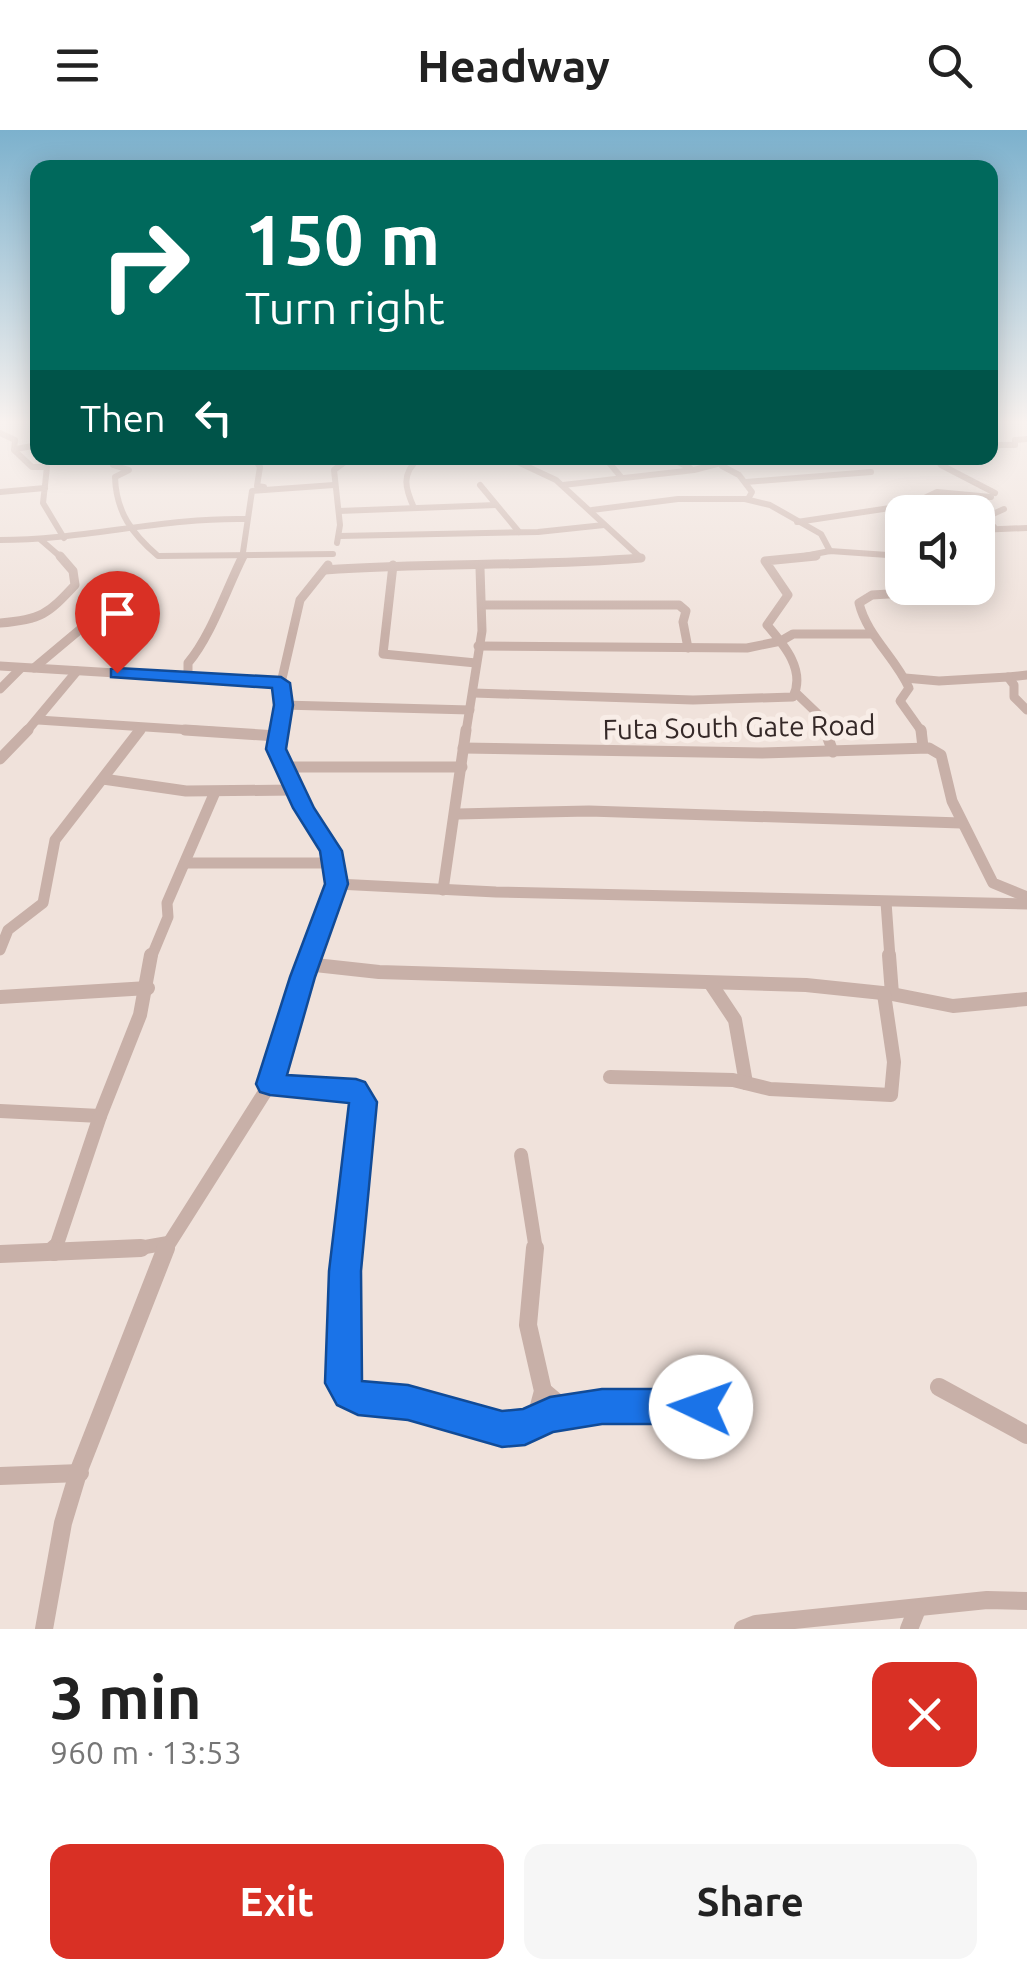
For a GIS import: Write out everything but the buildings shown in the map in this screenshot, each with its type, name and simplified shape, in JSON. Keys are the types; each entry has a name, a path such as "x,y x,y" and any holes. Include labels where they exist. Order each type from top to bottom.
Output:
{"street":[{"path":"45,494 43,503 64,538"},
{"path":"116,494 119,512 129,530 162,557 333,554"},
{"path":"188,677 188,663 204,644 212,617 245,553 251,494"},
{"path":"44,1629 63,1523 168,1244 270,1084 306,964 337,884 331,851 276,749 284,705 281,683 294,616 303,592 325,570 340,536 336,494"},
{"path":"409,494 414,508"},
{"path":"487,494 518,532"},
{"path":"325,570 393,565 563,565 643,557 572,494"},
{"path":"748,499 751,494"},
{"path":"797,522 910,505 933,494"},
{"path":"965,494 994,494"},
{"path":"592,510 692,499 748,499 768,504 821,533 830,551"},
{"path":"339,512 496,505"},
{"path":"998,529 984,518 1004,509"},
{"path":"0,540 64,538 247,518"},
{"path":"340,536 518,532 604,525"},
{"path":"995,529 1027,528"},
{"path":"0,623 46,613 75,586 71,565 41,540"},
{"path":"833,752 821,717 797,694 798,678 782,641 768,623 788,595 764,560 820,556 830,551 885,555"},
{"path":"393,565 383,654 476,663"},
{"path":"442,890 458,814 474,693 482,605 479,565"},
{"path":"885,595 867,596 859,606 871,634 905,678 909,688 900,701 921,727 924,747 942,755 946,786 992,883 1027,900"},
{"path":"482,605 679,605 686,611 688,648"},
{"path":"0,689 83,627"},
{"path":"478,646 756,648 793,634 871,634"},
{"path":"0,666 281,683"},
{"path":"0,759 38,720 77,670"},
{"path":"905,678 939,681 1027,675"},
{"path":"1008,676 1014,686 1014,697 1027,710"},
{"path":"474,693 692,700 782,699 797,694"},
{"path":"284,705 470,710"},
{"path":"38,720 278,736"},
{"path":"0,950 8,930 43,903 55,840 142,729"},
{"name":"Futa South Gate Road","path":"464,748 833,752 924,747"},
{"path":"283,767 462,767"},
{"path":"104,779 215,792 295,790"},
{"path":"54,1252 148,988 153,947 168,917 167,903 215,792"},
{"path":"458,814 589,811 962,823"},
{"path":"187,863 334,862"},
{"path":"337,884 886,902 1027,900"},
{"path":"610,1076 891,1095 894,1062 886,902"},
{"path":"306,964 378,972 806,984 966,1007 1026,1002"},
{"path":"712,984 735,1020 742,1079 746,1083"},
{"path":"0,997 148,988"},
{"path":"270,1084 356,1089 363,1102 346,1245 342,1383 350,1393 358,1398 408,1403 502,1429 525,1427 567,1412 623,1404 701,1407"},
{"path":"0,1110 100,1116"},
{"path":"521,1155 536,1252 528,1325 543,1391 536,1421"},
{"path":"0,1254 124,1252 168,1244"},
{"path":"939,1387 1027,1435"},
{"path":"543,1391 567,1412"},
{"path":"0,1476 80,1474"},
{"path":"744,1629 756,1624 913,1619 986,1600 1027,1601"}],"route":[{"path":"117,673 281,683 284,705 276,749 304,808 331,851 337,884 302,977 270,1084 356,1089 363,1102 346,1245 342,1383 358,1398 408,1403 502,1429 525,1427 550,1415 602,1406 701,1407"}]}
